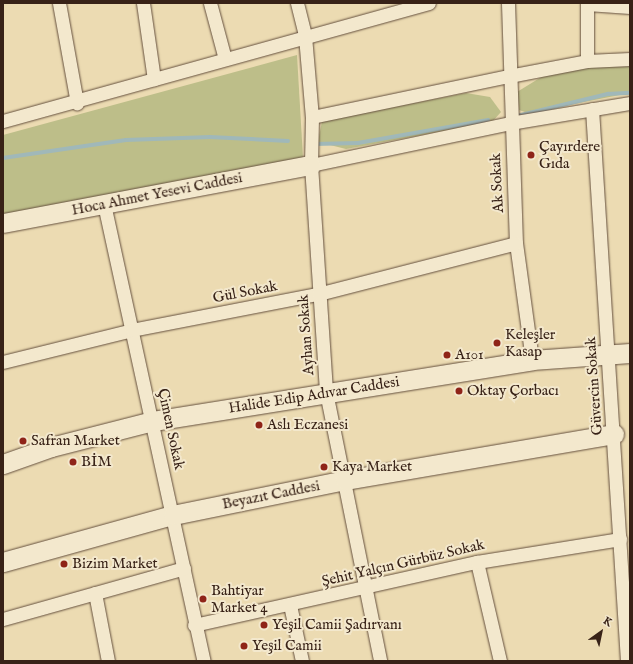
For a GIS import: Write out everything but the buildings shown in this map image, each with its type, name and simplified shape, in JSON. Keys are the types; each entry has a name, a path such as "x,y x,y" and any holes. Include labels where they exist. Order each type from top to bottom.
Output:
{"street":[{"path":"59,3 76,103"},
{"path":"143,3 154,79"},
{"path":"210,3 225,59"},
{"name":"Ayhan Sokak","path":"297,3 305,36 312,117 312,165 318,294 326,392 345,480 380,661"},
{"path":"3,120 76,103 403,6 429,3"},
{"name":"Ak Sokak","path":"508,3 510,123 516,243 532,360"},
{"path":"587,61 587,4 630,7"},
{"path":"312,117 587,61 630,59"},
{"path":"312,165 510,123 630,103"},
{"name":"Güvercin Sokak","path":"592,109 620,539 626,580 627,661"},
{"name":"Hoca Ahmet Yesevi Caddesi","path":"3,223 312,165"},
{"name":"Çimen Sokak","path":"104,204 153,421 184,568 194,625 204,661"},
{"name":"Gül Sokak","path":"3,362 132,330 318,294 516,243"},
{"name":"Halide Edip Adıvar Caddesi","path":"3,464 51,447 153,421 532,360 608,353 630,353"},
{"name":"Beyazıt Caddesi","path":"3,562 173,515 345,480 614,434"},
{"name":"Şehit Yalçın Gürbüz Sokak","path":"194,625 290,605 478,562 620,539"},
{"path":"478,562 500,661"},
{"path":"3,619 184,568"},
{"path":"95,592 108,661"},
{"path":"290,605 302,661"}],"green space":[{"path":"297,55 303,158 3,216 3,135"},
{"path":"595,64 630,65 630,93 528,113 519,110 517,92 543,76"},
{"path":"466,93 490,97 501,112 492,122 346,149 318,142 322,121"}],"waterway":[{"path":"517,116 608,94 630,93"},
{"path":"314,144 358,143 488,120"},
{"path":"3,158 126,140 210,137 288,141"}],"place":[{"name":"Çayırdere Gıda","path":"531,155"},
{"name":"Keleşler Kasap","path":"497,343"},
{"name":"A101","path":"447,355"},
{"name":"Oktay Çorbacı","path":"459,391"},
{"name":"Aslı Eczanesi","path":"259,425"},
{"name":"Safran Market","path":"23,441"},
{"name":"BİM","path":"73,462"},
{"name":"Kaya Market","path":"324,467"},
{"name":"Bizim Market","path":"64,564"},
{"name":"Bahtiyar Market 4","path":"203,599"},
{"name":"Yeşil Camii Şadırvanı","path":"264,625"},
{"name":"Yeşil Camii","path":"244,646"}]}
